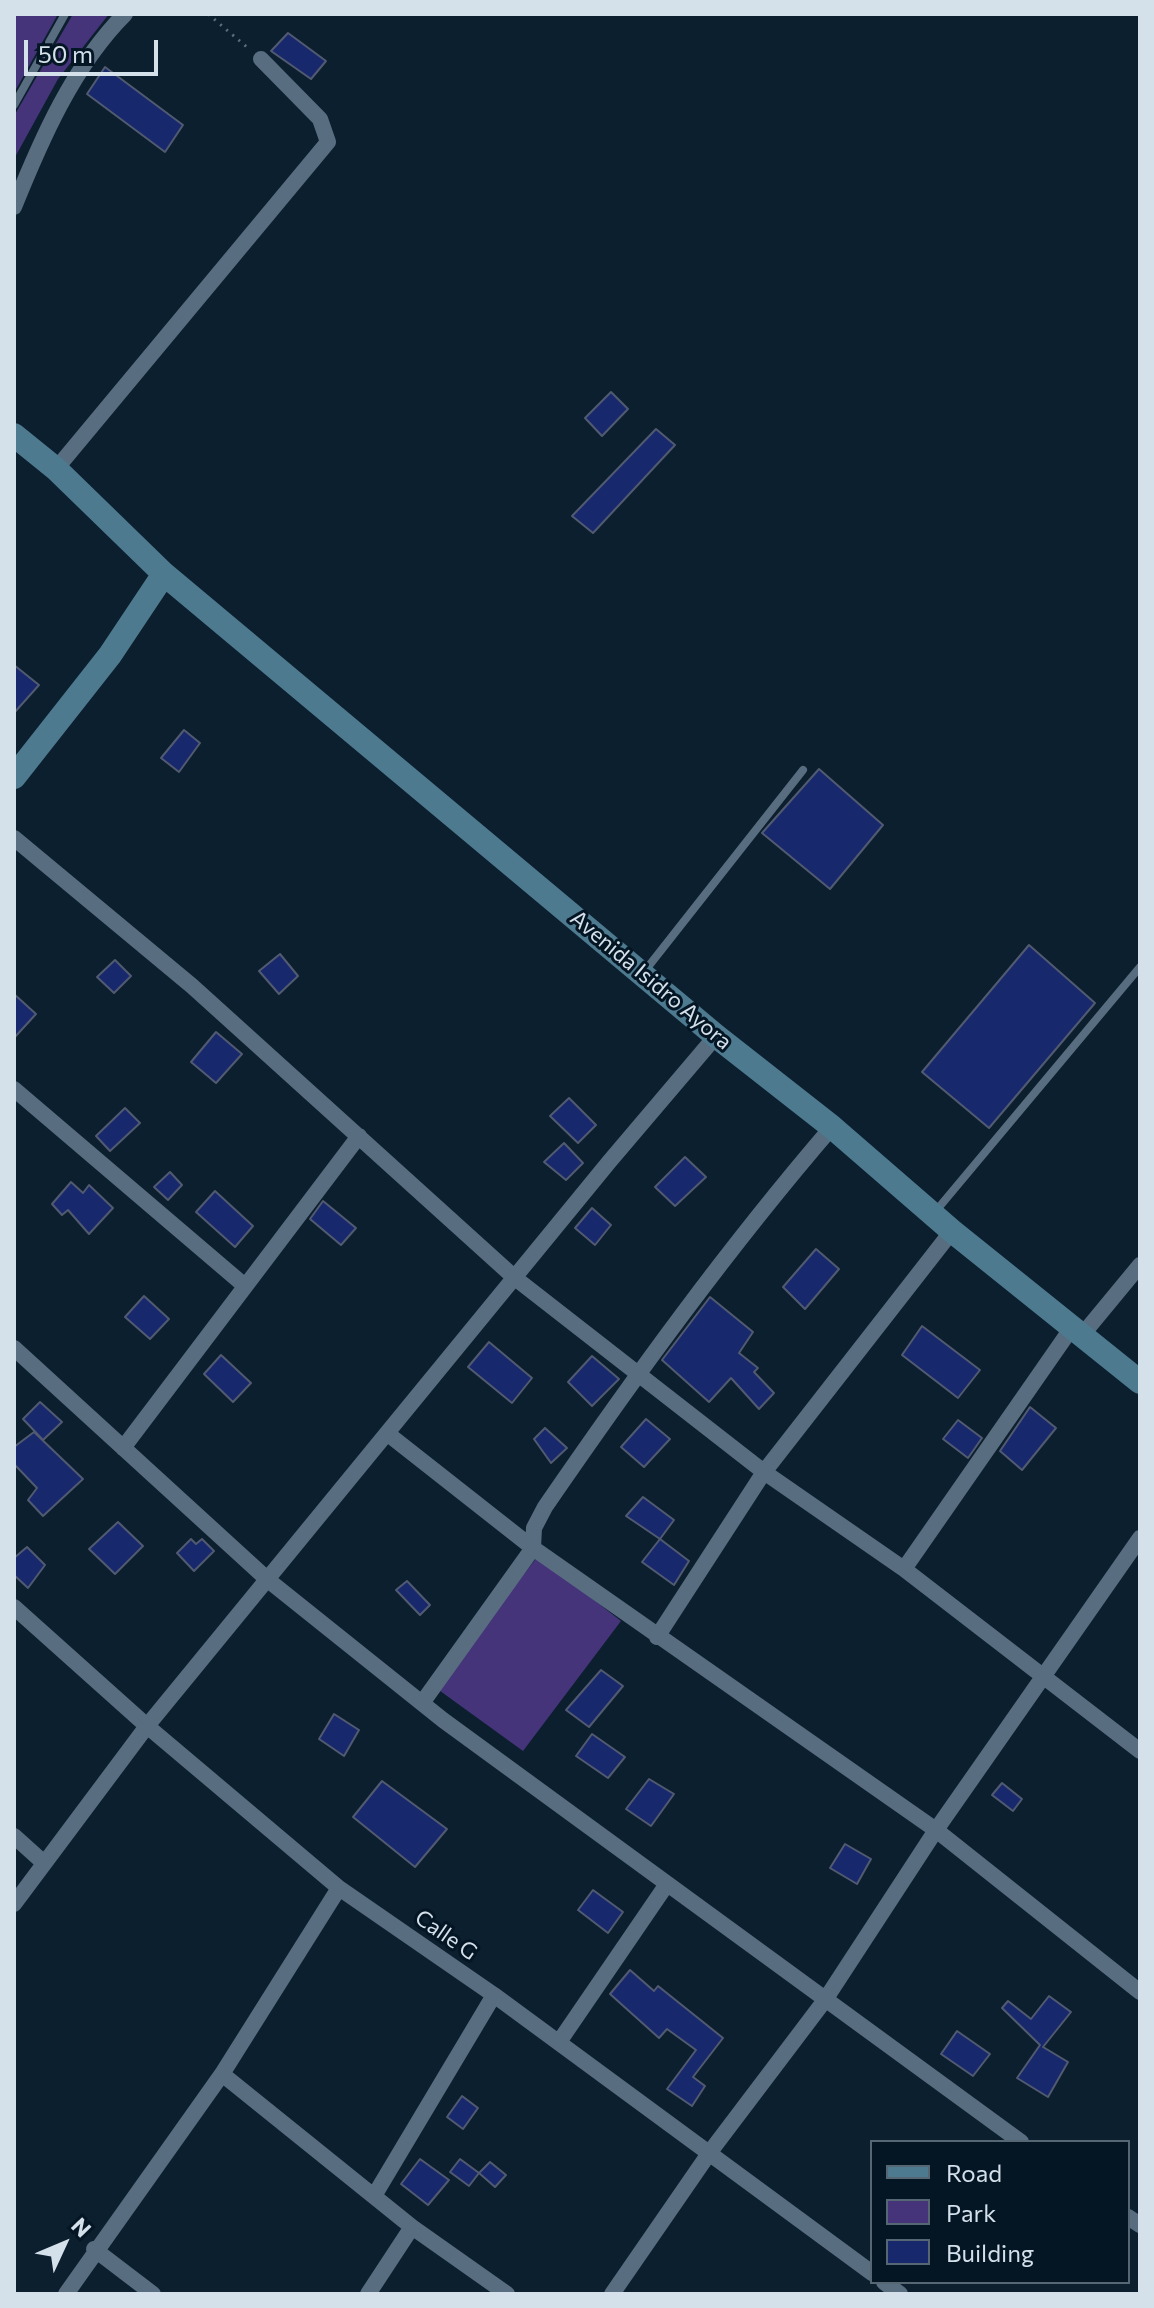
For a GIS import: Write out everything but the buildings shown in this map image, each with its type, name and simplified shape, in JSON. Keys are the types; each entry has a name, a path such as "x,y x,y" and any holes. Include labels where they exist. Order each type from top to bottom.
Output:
{"street":[{"path":"14,207 51,124 84,64 125,14"},
{"path":"56,469 328,142 320,119 261,59"},
{"name":"Avenida Isidro Ayora","path":"14,435 56,469 164,574 644,972 716,1036 832,1127 952,1231 1140,1382"},
{"path":"14,777 110,655 164,574"},
{"path":"14,838 192,986 359,1136 444,1218 515,1278 764,1472 904,1569 1140,1751"},
{"path":"14,1904 147,1726 716,1036"},
{"path":"14,1089 245,1286"},
{"path":"422,1703 533,1548 534,1528 545,1507 638,1372 766,1204 832,1127"},
{"path":"123,1448 359,1136"},
{"path":"657,1637 764,1472 952,1231"},
{"path":"904,1569 1078,1330 1140,1265"},
{"path":"14,1348 268,1580 422,1703 1018,2140"},
{"path":"388,1434 533,1548 936,1830 1140,1992"},
{"path":"612,2294 710,2152 825,2000 936,1830 1045,1679 1140,1538"},
{"name":"Calle G","path":"14,1607 147,1726 339,1888 494,1995 870,2272"},
{"path":"14,1836 44,1863"},
{"path":"559,2042 667,1884"},
{"path":"66,2294 94,2249 222,2074 339,1888"},
{"path":"374,2196 494,1995"},
{"path":"222,2074 412,2227 507,2294"},
{"path":"368,2294 412,2227"},
{"path":"94,2249 153,2294"}],"lane":[{"path":"14,105 65,14"},
{"path":"644,972 803,770"},
{"path":"933,1214 1140,967"}],"path":[{"path":"208,14 261,59"}],"green space":[{"path":"14,14 58,14 14,93"},
{"path":"73,14 109,14 58,79 14,159 14,116"},
{"path":"538,1556 621,1621 523,1751 436,1688"}]}
